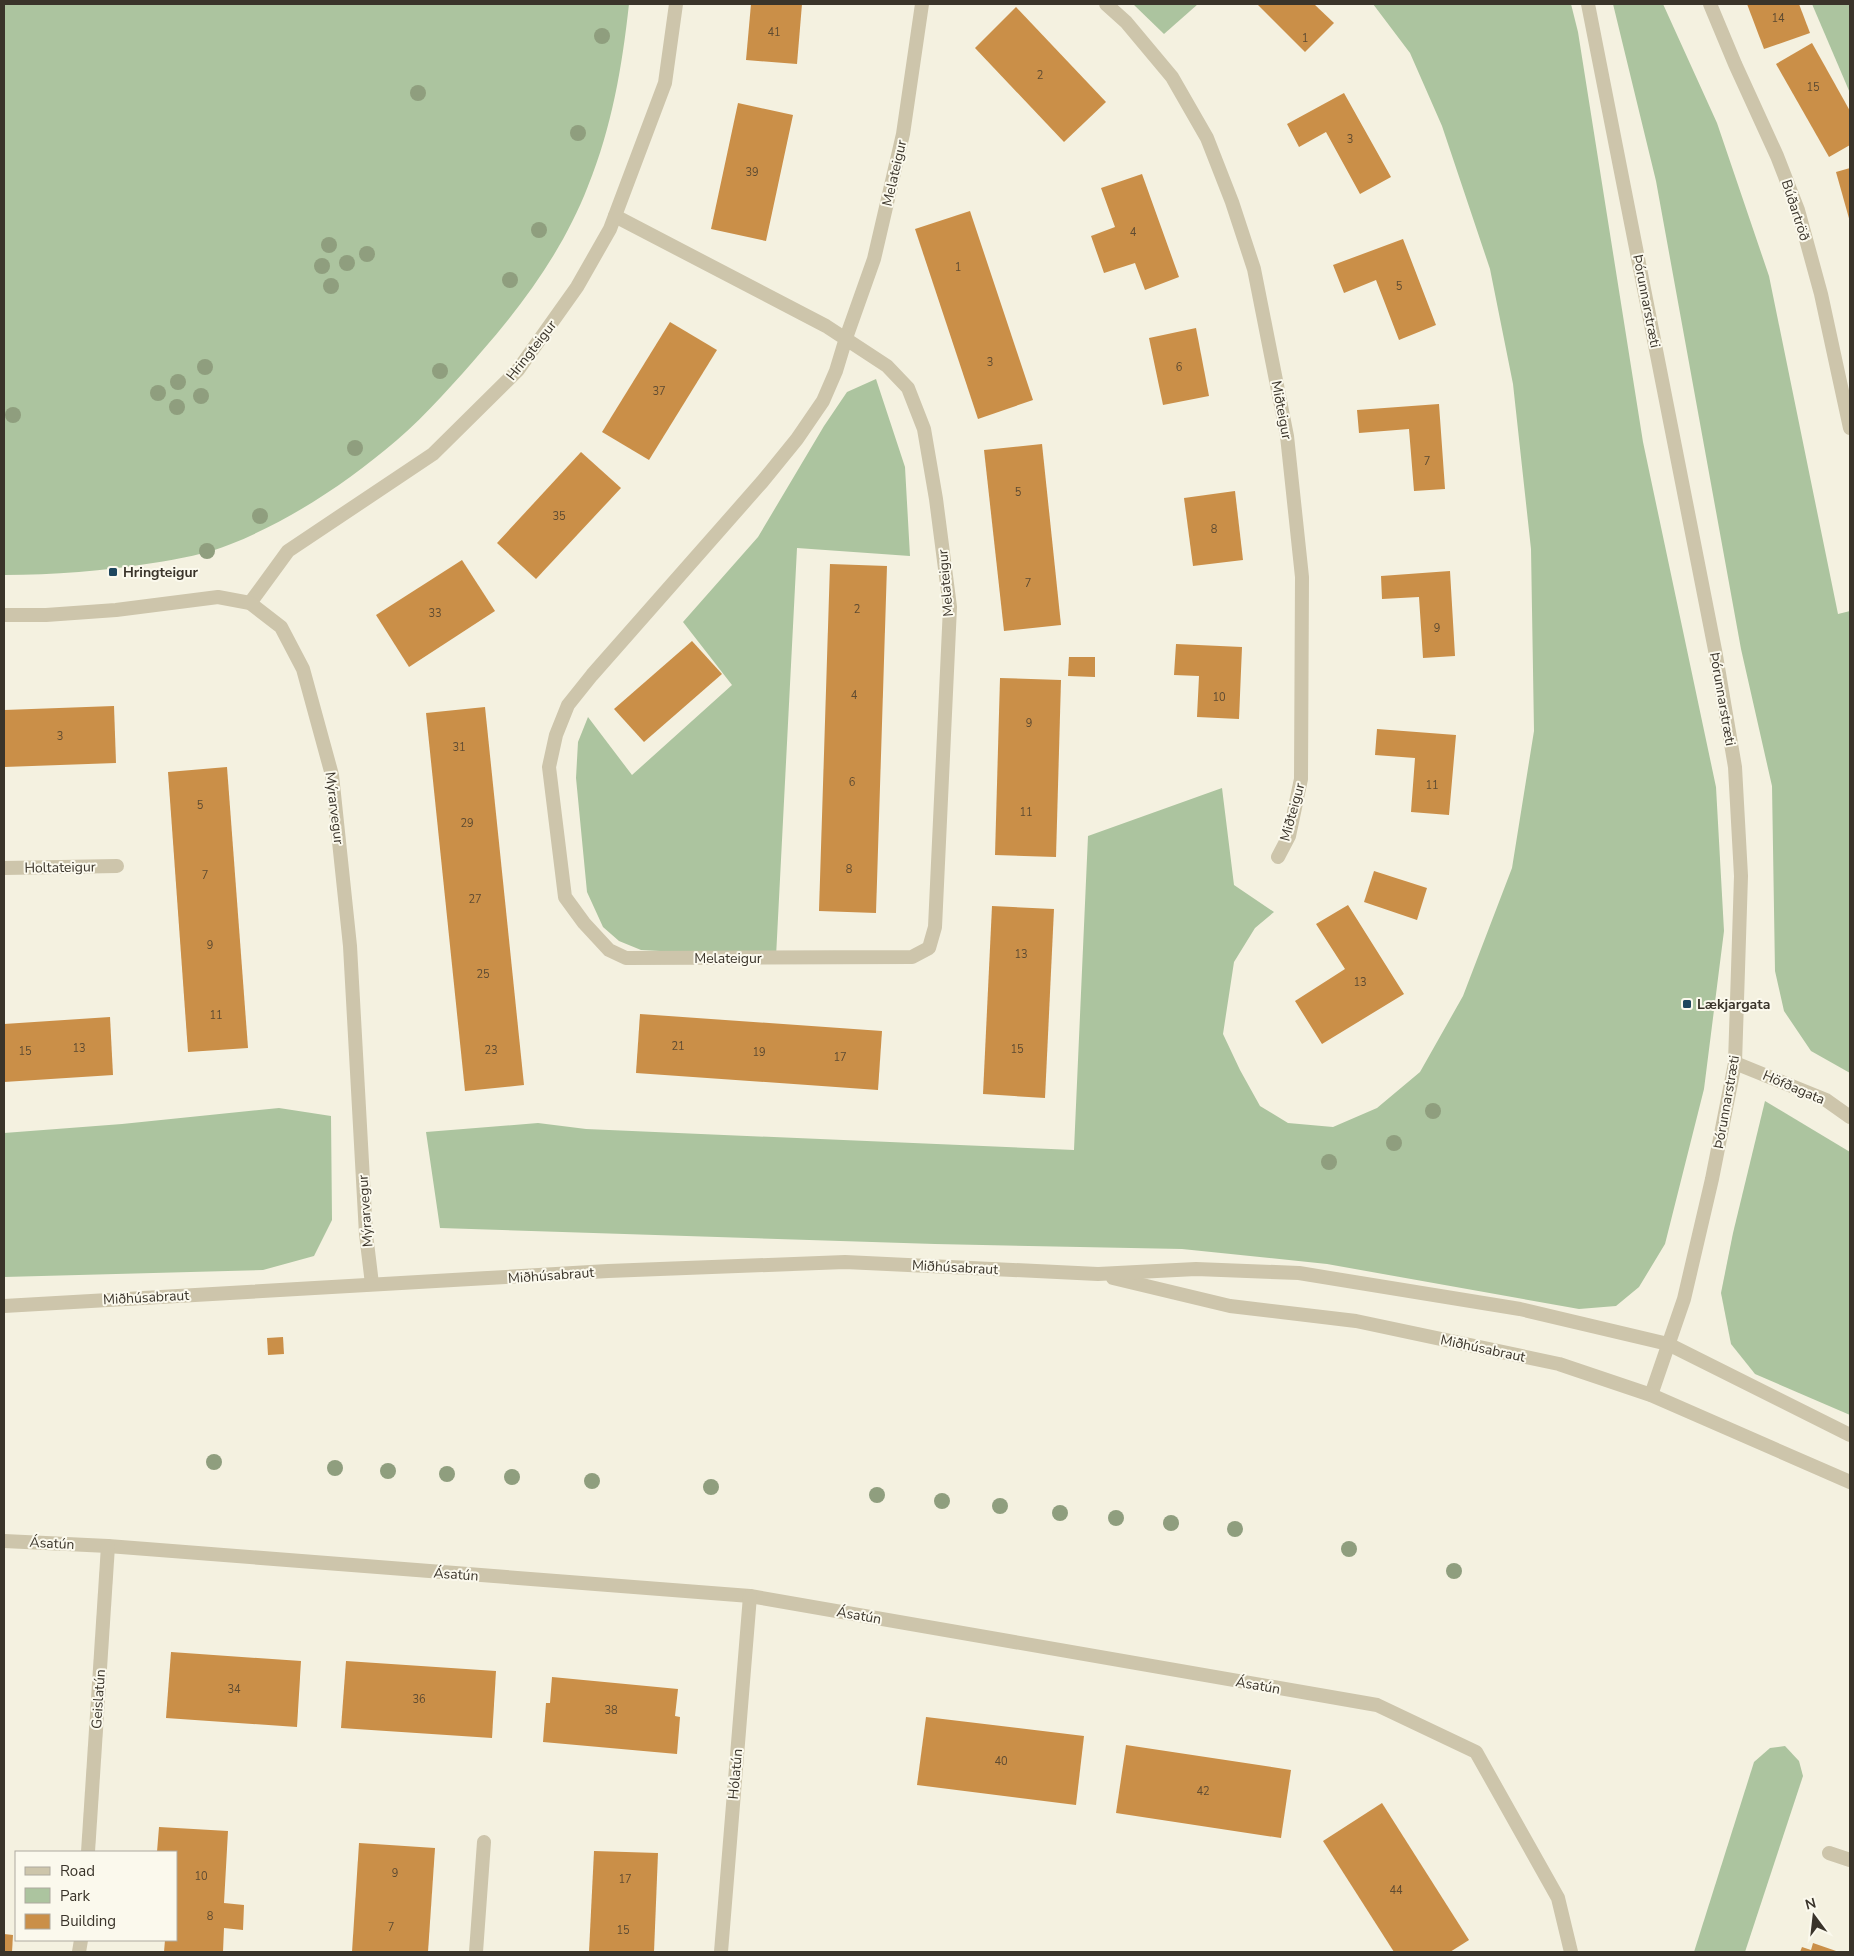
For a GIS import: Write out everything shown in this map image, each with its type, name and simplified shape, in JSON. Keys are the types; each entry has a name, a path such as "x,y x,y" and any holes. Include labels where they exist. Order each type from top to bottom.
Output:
{"street":[{"name":"Hringteigur","path":"250,603 288,551 433,454 518,370 577,287 610,229 665,82 676,4"},
{"name":"Melateigur","path":"615,216 826,326 846,338 886,366 908,388 924,429 936,499 950,607 935,927 929,948 912,957 626,958 609,950 584,923 565,897 550,767 556,735 568,705 592,675 756,490 797,439 823,401 836,371 846,338 874,259 903,134 922,4"},
{"name":"Miðteigur","path":"1106,4 1126,22 1172,77 1207,138 1232,202 1254,270 1287,436 1302,577 1301,779 1289,836 1278,857"},
{"name":"Þórunnarstræti","path":"1588,4 1713,640 1735,767 1741,876 1735,1062 1712,1179 1684,1300 1651,1395"},
{"name":"Búðartröð","path":"1710,4 1777,156 1798,210 1821,294 1850,428"},
{"name":"Mýrarvegur","path":"4,615 46,615 116,610 218,597 250,603 281,627 303,669 332,775 350,946 366,1234 372,1284"},
{"name":"Holtateigur","path":"4,868 116,866"},
{"name":"Höfðagata","path":"1735,1062 1826,1100 1850,1117"},
{"name":"Miðhúsabraut","path":"4,1306 372,1284 502,1279 608,1271 845,1262 1098,1274 1196,1269 1299,1273 1520,1309 1668,1344 1850,1435"},
{"name":"Miðhúsabraut","path":"1098,1274 1230,1306 1356,1321 1559,1364 1651,1395 1850,1482"},
{"name":"Ásatún","path":"4,1541 108,1546 750,1596 1376,1706 1476,1752 1558,1898 1571,1952"},
{"name":"Geislatún","path":"88,1851 108,1546"},
{"name":"Hólatún","path":"721,1952 750,1596"},
{"path":"476,1952 484,1842"},
{"path":"1829,1854 1850,1860"}],"green space":[{"path":"4,4 629,4 619,74 604,142 588,186 567,231 528,294 498,332 452,385 408,430 359,471 318,499 275,524 222,548 183,558 116,568 4,575"},
{"path":"1133,4 1198,4 1164,34"},
{"path":"1373,4 1571,4 1578,32 1643,442 1716,787 1724,931 1704,1089 1665,1244 1639,1287 1616,1306 1579,1309 1327,1264 1182,1249 935,1244 440,1228 426,1132 538,1123 586,1129 1074,1150 1088,836 1222,788 1234,885 1274,912 1255,928 1234,962 1223,1034 1260,1106 1288,1123 1333,1127 1377,1108 1420,1072 1463,996 1512,868 1534,731 1531,549 1513,384 1490,269 1442,126 1410,53"},
{"path":"1613,4 1663,4 1717,123 1769,276 1838,614 1850,611 1850,1073 1811,1051 1784,1011 1775,971 1772,786 1741,649 1656,181"},
{"path":"1812,4 1850,4 1850,93"},
{"path":"876,379 905,467 910,556 797,548 776,957 641,950 619,941 603,927 587,892 576,778 578,742 588,717 632,775 732,685 683,622 758,537 824,426 847,392"},
{"path":"1765,1101 1850,1152 1850,1415 1755,1374 1731,1344 1721,1293 1733,1233"},
{"path":"279,1108 331,1116 332,1220 314,1256 263,1270 4,1277 4,1133 122,1124"},
{"path":"1785,1746 1799,1761 1803,1776 1745,1952 1694,1952 1754,1762 1770,1748"}],"building":[{"path":"751,4 802,4 797,64 746,60"},
{"path":"1257,4 1314,4 1334,23 1305,52"},
{"path":"1747,4 1799,4 1810,33 1764,49"},
{"path":"1016,7 1106,102 1064,142 975,48"},
{"path":"1812,43 1850,111 1850,145 1829,157 1776,64"},
{"path":"1344,93 1391,177 1360,194 1326,132 1299,147 1287,124"},
{"path":"738,103 793,115 766,241 711,229"},
{"path":"1850,168 1850,222 1836,172"},
{"path":"1142,174 1179,277 1145,290 1135,263 1104,273 1091,236 1115,227 1101,188"},
{"path":"970,211 1033,400 978,419 915,229"},
{"path":"1403,239 1436,325 1399,340 1376,280 1344,293 1333,265"},
{"path":"670,322 717,350 649,460 602,432"},
{"path":"1196,328 1209,396 1163,405 1149,338"},
{"path":"1439,404 1445,489 1414,491 1409,429 1359,433 1357,410"},
{"path":"1042,444 1061,625 1004,631 984,450"},
{"path":"581,452 621,488 536,579 497,543"},
{"path":"1235,491 1243,560 1193,566 1184,498"},
{"path":"462,560 495,611 409,667 376,615"},
{"path":"830,564 887,566 876,913 819,911"},
{"path":"1450,571 1455,656 1423,658 1419,597 1382,599 1381,576"},
{"path":"692,641 722,674 644,742 614,709"},
{"path":"1176,644 1242,647 1239,719 1197,717 1199,676 1174,675"},
{"path":"1069,657 1095,657 1095,677 1068,676"},
{"path":"1000,678 1061,680 1056,857 995,855"},
{"path":"114,706 116,763 4,767 4,710"},
{"path":"485,707 524,1085 465,1091 426,713"},
{"path":"1377,729 1456,735 1449,815 1411,812 1415,758 1375,755"},
{"path":"227,767 248,1048 188,1052 168,772"},
{"path":"1374,871 1427,888 1417,920 1364,902"},
{"path":"1348,905 1404,994 1322,1044 1295,1001 1345,969 1316,924"},
{"path":"992,906 1054,909 1045,1098 983,1094"},
{"path":"640,1014 882,1031 878,1090 636,1073"},
{"path":"110,1017 113,1075 4,1082 4,1024"},
{"path":"283,1337 284,1354 268,1355 267,1338"},
{"path":"171,1652 301,1661 297,1727 166,1718"},
{"path":"346,1661 496,1671 492,1738 341,1728"},
{"path":"552,1677 678,1689 675,1716 680,1717 677,1754 543,1742 546,1703 550,1703"},
{"path":"926,1717 1084,1736 1076,1805 917,1785"},
{"path":"1126,1745 1291,1770 1281,1838 1116,1813"},
{"path":"1382,1803 1469,1940 1450,1952 1394,1952 1323,1841"},
{"path":"159,1827 228,1831 224,1903 244,1905 243,1930 224,1928 223,1952 164,1952 165,1941 178,1941 178,1851 157,1851"},
{"path":"359,1843 435,1848 428,1952 352,1952"},
{"path":"594,1851 658,1853 654,1952 589,1952"},
{"path":"4,1934 13,1935 12,1952 4,1952"},
{"path":"1813,1943 1839,1952 1800,1952 1802,1947 1811,1950"}],"place":[{"name":"Hringteigur","path":"113,572"},
{"name":"Lækjargata","path":"1687,1004"}]}
